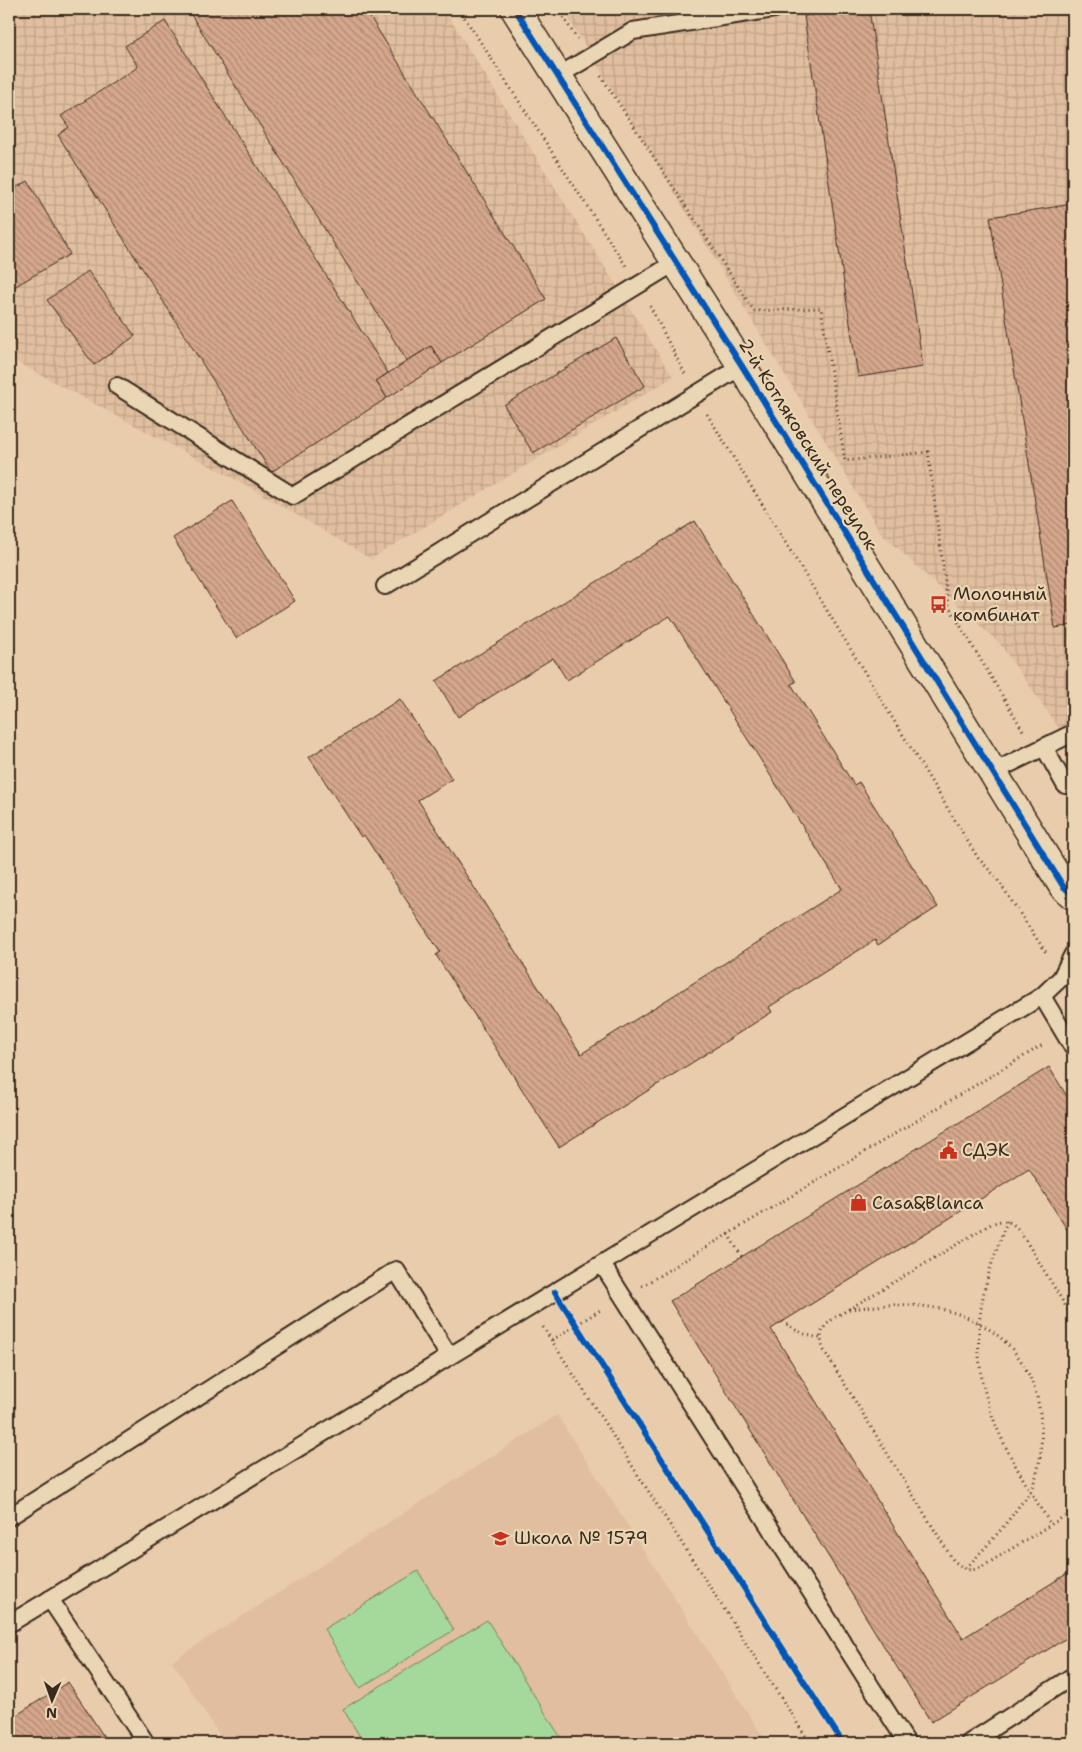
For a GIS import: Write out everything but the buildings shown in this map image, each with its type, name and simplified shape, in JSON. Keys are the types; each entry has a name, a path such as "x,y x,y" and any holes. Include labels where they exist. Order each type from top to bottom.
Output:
{"street":[{"name":"2-й Котляковский переулок","path":"515,9 742,366 1063,886 1073,895"}],"lane":[{"path":"558,76 633,31 774,9"},
{"path":"117,386 293,496 676,262"},
{"path":"385,586 742,366"},
{"path":"994,772 1073,734"},
{"path":"1040,750 1065,784"},
{"path":"9,1624 1042,996 1062,978 1073,954"},
{"path":"1042,996 1073,1048"},
{"path":"602,1264 907,1743"},
{"path":"9,1517 396,1270 449,1356"},
{"path":"50,1599 146,1743"},
{"path":"969,1743 1073,1676"}],"path":[{"path":"459,9 639,286 696,395 978,858 995,876 1062,978"},
{"path":"558,9 754,311 821,308 845,461 928,452 948,605 1040,750"},
{"path":"810,1743 552,1340 1064,1032"},
{"path":"1073,1318 1020,1230 1012,1222 1003,1220 991,1224 834,1318 823,1328 820,1338 823,1349 953,1560 964,1570 980,1568 1073,1511"},
{"path":"1006,1221 983,1298 979,1339 982,1385 992,1418 1012,1462 1051,1525"},
{"path":"728,1234 742,1257"},
{"path":"555,1292 582,1333"},
{"path":"848,1310 888,1305 923,1306 957,1312 980,1323 1011,1346 1028,1371 1038,1402 1042,1432 1040,1461 1030,1491 1006,1526 964,1570"},
{"path":"782,1321 794,1331 805,1336 820,1338"}],"shaded area":[{"path":"9,9 444,9 673,377 371,559 246,485 9,358"},
{"path":"563,9 1073,9 1073,748 1000,644 881,533"},
{"name":"Школа № 1579","path":"557,1415 767,1743 225,1743 172,1661"}],"green space":[{"path":"418,1571 454,1630 360,1688 324,1629"},
{"path":"487,1620 564,1743 364,1743 343,1709"}],"cycle path":[{"path":"515,9 742,366 1063,886 1073,895"},
{"path":"555,1292 843,1743"}],"place":[{"name":"Молочный комбинат","path":"939,604"},
{"name":"СДЭК","path":"948,1150"},
{"name":"Casa&Blanca","path":"858,1203"},
{"name":"Школа № 1579","path":"500,1538"}]}
